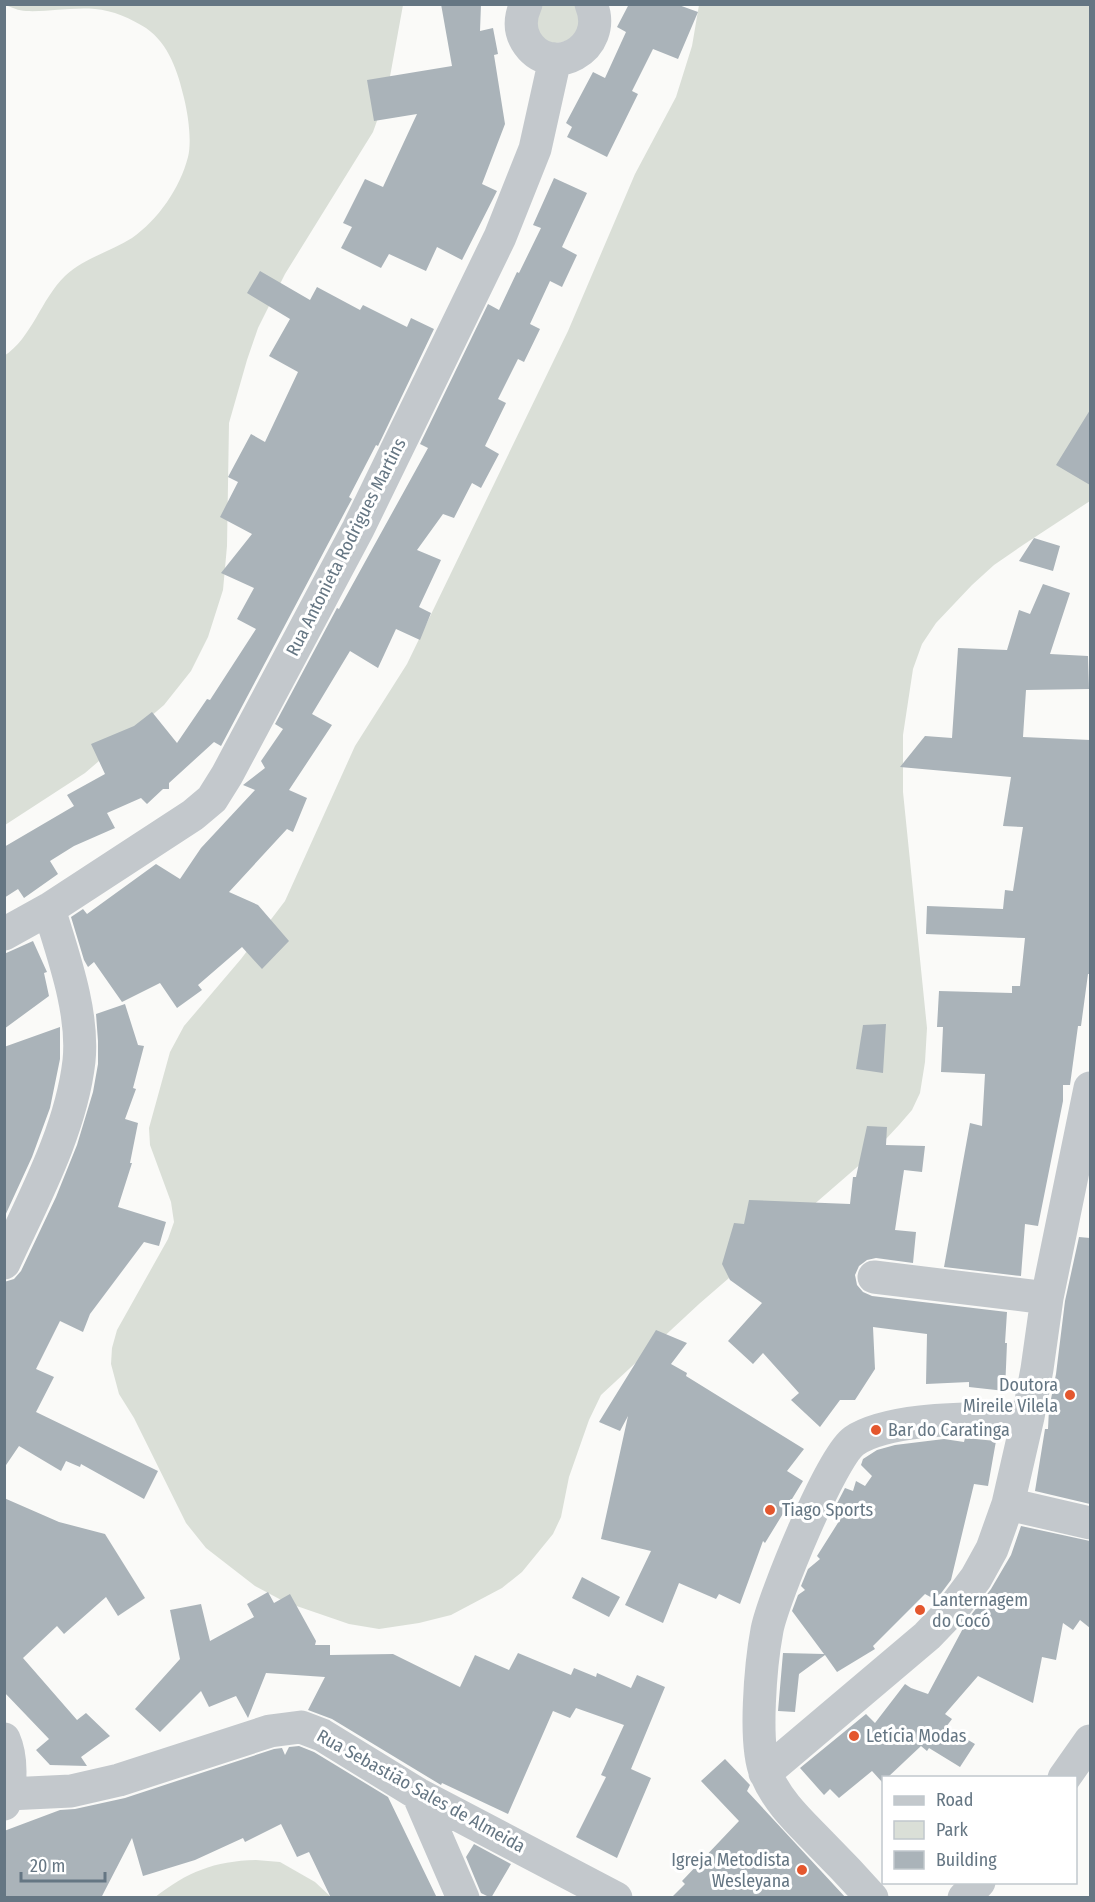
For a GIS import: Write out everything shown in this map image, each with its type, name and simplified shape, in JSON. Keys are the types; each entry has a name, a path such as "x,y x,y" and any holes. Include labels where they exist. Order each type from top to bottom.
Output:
{"street":[{"path":"526,4 521,18 524,38 537,52 555,59 573,56 587,45 595,20 591,4"},
{"name":"Rua Antonieta Rodrigues Martins","path":"4,934 49,909 193,815 212,799 358,529 500,237 535,149 555,59"},
{"path":"4,1263 58,1142 74,1089 79,1060 73,990 49,909"},
{"path":"765,1773 927,1636 952,1610 976,1578 992,1549 1008,1504 1028,1417 1047,1298 1082,1172 1090,1088"},
{"path":"874,1277 1047,1298"},
{"path":"872,1898 782,1803 765,1773 759,1748 761,1686 767,1629 772,1610 822,1490 842,1454 854,1441 876,1430 918,1422 1028,1417"},
{"path":"1008,1504 1090,1523"},
{"name":"Rua Sebastião Sales de Almeida","path":"6,1799 70,1791 118,1780 270,1731 301,1727 322,1735 418,1794 616,1898"},
{"path":"4,1739 9,1750 6,1799"},
{"path":"1065,1776 1090,1742"},
{"path":"418,1794 463,1898"},
{"path":"964,1898 977,1884"}],"green space":[{"path":"5,5 403,5 387,93 373,132 285,274 258,328 247,360 229,423 227,546 223,590 208,637 191,671 164,705 85,773 5,825 4,356 22,339 49,296 65,276 80,264 132,238 159,213 180,180 190,143 187,112 175,69 167,50 146,28 135,21 108,11 78,9 26,11"},
{"path":"534,5 583,5 584,38 540,46"},
{"path":"699,5 1090,5 1090,501 994,565 972,585 936,623 922,644 913,669 903,735 903,792 927,1028 920,1093 912,1110 871,1155 699,1304 601,1395 589,1420 569,1477 561,1517 553,1534 522,1572 502,1588 451,1615 379,1629 349,1624 285,1602 255,1586 206,1548 186,1523 134,1418 119,1394 111,1364 117,1330 168,1239 174,1222 171,1202 150,1145 149,1128 170,1052 184,1026 241,959 285,901 355,746 407,664 568,331 635,174 676,97 692,46"},
{"path":"256,1860 280,1862 315,1882 331,1897 154,1898 178,1881 202,1870 227,1863"}],"building":[{"path":"441,4 481,4 480,31 493,28 498,54 494,55 505,124 482,184 497,191 462,260 437,247 426,271 389,254 381,268 341,248 352,227 343,223 365,179 383,187 417,114 374,121 367,80 452,66"},
{"path":"629,4 676,4 698,12 678,59 653,49 632,91 638,94 607,157 567,137 572,127 566,123 593,72 605,78 626,32 617,27"},
{"path":"554,178 587,193 562,247 577,255 562,287 550,281 530,324 540,329 524,362 518,359 498,399 506,403 485,446 499,454 481,488 472,483 454,518 443,514 417,550 441,560 419,607 431,613 420,640 396,629 378,668 350,651 312,714 332,725 289,790 307,798 293,832 287,829 229,892 258,905 289,941 262,969 242,947 198,985 202,990 177,1008 160,983 122,1002 94,962 88,967 71,917 83,909 87,914 156,864 180,879 201,848 255,790 243,785 265,768 261,761 283,729 275,724 337,608 339,609 428,448 420,444 488,304 499,310 517,272 519,273 541,228 533,225"},
{"path":"260,271 310,300 317,287 360,310 363,305 407,327 411,318 434,329 378,446 376,445 349,497 352,499 221,746 214,742 169,783 169,789 163,789 147,804 141,798 107,813 115,828 74,846 50,861 58,874 24,898 18,889 4,898 4,847 74,806 67,795 105,774 91,744 134,726 152,712 177,743 207,699 210,700 256,629 237,619 254,588 221,573 252,534 220,517 238,482 228,477 251,434 265,442 298,372 269,356 290,319 247,293"},
{"path":"1090,410 1090,485 1056,465"},
{"path":"1034,538 1060,546 1053,571 1019,561"},
{"path":"1043,584 1070,593 1050,654 1088,656 1089,689 1026,690 1023,737 1090,740 1090,974 1088,974 1081,1026 1078,1026 1070,1085 1063,1085 1063,1101 1038,1226 1025,1224 1021,1276 944,1267 970,1123 982,1126 985,1074 941,1072 943,1027 937,1027 939,991 1012,993 1012,986 1020,986 1025,938 926,934 927,906 1003,909 1005,890 1013,891 1023,827 1003,826 1011,777 900,767 925,736 952,738 958,648 1007,650 1019,610 1030,614"},
{"path":"33,941 47,972 44,973 49,996 4,1029 4,954"},
{"path":"125,1004 138,1045 144,1046 133,1088 136,1089 125,1119 138,1123 130,1163 132,1163 118,1207 166,1222 159,1246 144,1242 90,1314 83,1332 60,1321 36,1369 54,1377 36,1412 158,1471 144,1499 81,1464 80,1467 66,1461 61,1471 19,1446 4,1468 4,1282 14,1279 21,1271 56,1197 77,1145 93,1092 98,1064 96,1014"},
{"path":"886,1024 883,1073 856,1069 863,1025"},
{"path":"60,1027 60,1059 50,1108 32,1157 4,1218 4,1047"},
{"path":"867,1126 887,1127 886,1145 925,1146 922,1172 904,1170 895,1230 916,1232 913,1263 876,1258 867,1260 859,1266 855,1275 857,1285 863,1292 872,1296 1007,1312 1005,1391 969,1387 969,1382 926,1384 927,1334 873,1327 875,1369 855,1400 840,1400 820,1427 791,1400 799,1393 763,1353 753,1364 728,1341 762,1303 730,1280 722,1264 734,1223 744,1224 749,1200 850,1204 853,1177 856,1177"},
{"path":"1079,1237 1090,1238 1090,1504 1035,1491 1045,1429 1048,1429 1065,1301"},
{"path":"656,1330 687,1343 671,1364 687,1373 686,1376 804,1449 787,1471 803,1481 765,1543 763,1541 740,1604 719,1594 716,1599 679,1583 663,1623 625,1605 651,1551 601,1539 628,1416 620,1431 599,1422"},
{"path":"965,1438 996,1441 988,1486 974,1484 951,1580 936,1600 925,1594 873,1646 875,1649 837,1672 825,1655 799,1674 795,1712 778,1711 783,1653 824,1654 792,1611 798,1595 805,1590 801,1586 808,1569 820,1559 817,1556 841,1518 831,1515 845,1488 853,1491 856,1481 865,1486 872,1476 861,1465 863,1459 877,1450 895,1445 944,1439 964,1442"},
{"path":"4,1498 59,1522 105,1534 145,1598 118,1616 106,1597 64,1634 57,1626 23,1658 77,1720 86,1713 110,1736 81,1757 87,1766 50,1765 36,1750 49,1739 4,1692"},
{"path":"1021,1526 1090,1541 1090,1628 1080,1620 1073,1630 1063,1623 1056,1660 1042,1657 1033,1703 978,1676 945,1714 952,1719 946,1727 975,1744 960,1767 929,1748 927,1751 921,1746 889,1776 882,1776 882,1782 872,1771 839,1798 830,1789 824,1795 800,1768 866,1714 875,1723 905,1684 928,1694 968,1619 991,1589 1011,1555"},
{"path":"582,1577 620,1597 609,1617 572,1598"},
{"path":"268,1592 274,1603 290,1594 316,1641 315,1645 330,1645 330,1655 393,1654 460,1687 475,1655 509,1670 518,1653 571,1675 574,1668 596,1677 597,1673 631,1688 637,1675 665,1687 631,1769 651,1778 617,1858 576,1837 606,1777 601,1775 624,1725 576,1708 570,1718 553,1711 508,1814 442,1783 441,1785 332,1719 308,1710 325,1677 266,1673 248,1718 236,1696 209,1707 201,1691 160,1732 135,1709 180,1659 170,1610 201,1604 210,1641 254,1617 247,1604"},
{"path":"299,1746 314,1752 388,1797 437,1898 331,1898 309,1852 297,1857 281,1824 245,1842 243,1838 195,1860 143,1876 132,1838 101,1898 4,1898 4,1831 60,1810 125,1798 274,1749 282,1748 285,1755 289,1747"},
{"path":"725,1759 750,1785 747,1791 846,1898 671,1898 685,1884 682,1881 739,1821 701,1781"},
{"path":"474,1844 511,1864 491,1898 481,1893 466,1857"}],"place":[{"name":"Doutora Mireile Vilela","path":"1070,1395"},
{"name":"Bar do Caratinga","path":"876,1430"},
{"name":"Tiago Sports","path":"770,1510"},
{"name":"Lanternagem do Cocó","path":"920,1610"},
{"name":"Letícia Modas","path":"854,1736"},
{"name":"Igreja Metodista Wesleyana","path":"802,1870"}]}
